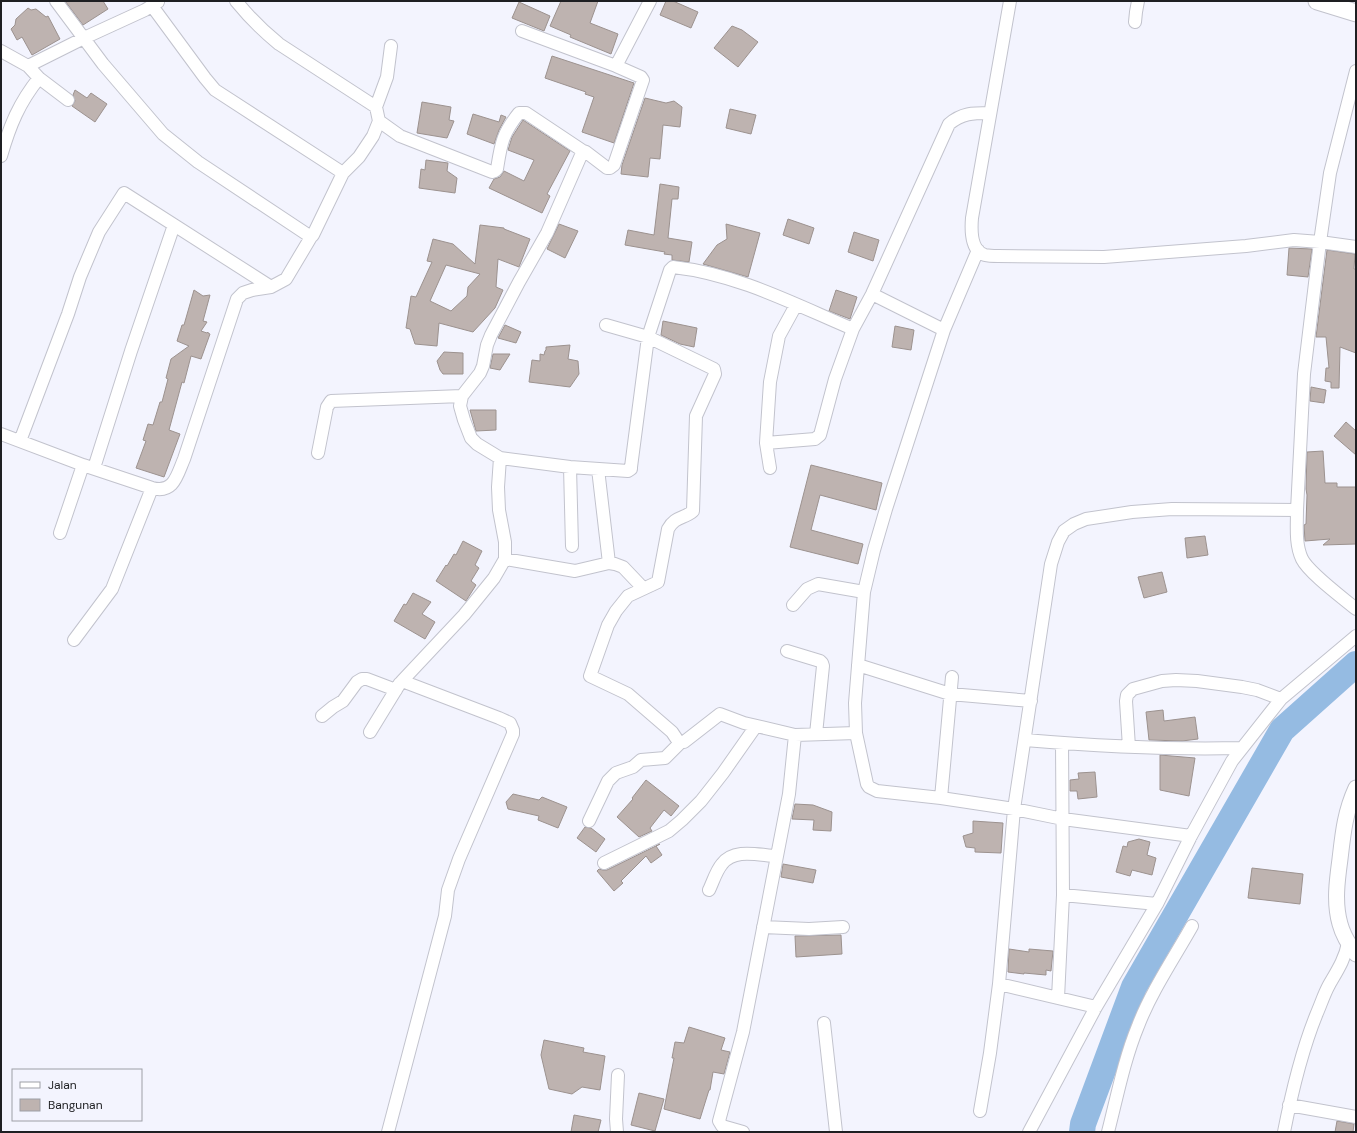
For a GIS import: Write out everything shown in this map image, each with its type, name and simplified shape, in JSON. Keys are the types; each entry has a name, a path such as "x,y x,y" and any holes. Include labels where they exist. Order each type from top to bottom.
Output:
{"main road":[{"path":"1317,1 1356,13"}],"street":[{"path":"56,1 114,78 163,134 198,162 311,237"},
{"path":"236,1 247,15 279,44 376,107"},
{"path":"616,66 650,1"},
{"path":"1010,1 989,113 972,218 971,230 978,250 984,254 998,256 1104,257 1246,246 1283,241 1320,242 1356,247"},
{"path":"1135,22 1138,1"},
{"path":"28,66 149,4 215,90 343,173"},
{"path":"379,121 400,136 486,170 495,172 497,169 504,135 508,126 515,117 522,112 526,113 586,152 607,168 610,168 614,165 643,80 641,77 616,66 522,31"},
{"path":"1,434 159,490 166,488 174,482 184,459 237,299 243,293 271,287 286,279 313,235 343,173 359,157 373,136 379,121 376,107 386,77 391,46"},
{"path":"1,51 28,66 39,78 68,100"},
{"path":"1356,70 1330,173 1320,242 1304,374 1297,510 1297,534 1302,559 1309,568 1356,609"},
{"path":"1,156 10,126 27,93 39,78"},
{"path":"766,443 818,438 835,380 853,328 872,294 949,124 961,115 989,113"},
{"path":"583,151 547,232 519,282 487,345 483,366 480,373 462,396 460,406 466,426 471,438 477,444 500,458 570,467 626,471 631,469 648,337 670,270 673,267 694,270 734,280 772,293 853,328"},
{"path":"20,441 68,314 80,277 99,232 124,193 271,287"},
{"path":"60,533 88,466 131,351 174,225"},
{"path":"978,250 944,330 886,509 864,592 855,703 856,732 865,778 869,787 877,790 1014,809 1063,819 1191,836"},
{"path":"872,294 944,330"},
{"path":"770,468 766,443 770,382 779,336 796,304"},
{"path":"606,325 648,337 714,369 715,371 696,416 693,511 675,519 668,529 658,582 628,596 616,610 608,625 590,674 592,678 628,694 672,732 678,741 681,742"},
{"path":"318,453 327,407 331,401 462,396"},
{"path":"370,732 399,685 464,615 494,578 504,559 505,542 499,510 498,487 500,458"},
{"path":"570,467 572,546"},
{"path":"598,469 609,563"},
{"path":"74,640 112,589 152,488"},
{"path":"980,1111 999,984 1014,809 1051,564 1058,542 1064,531 1074,524 1086,520 1156,510 1297,510"},
{"path":"504,559 576,571 609,563 623,567 643,588"},
{"path":"793,605 807,589 818,584 864,592"},
{"path":"1029,1132 1096,1006 1157,904 1191,836 1232,761 1281,700 1356,636"},
{"path":"787,651 820,661 822,663 816,734"},
{"path":"858,664 950,694 1031,701"},
{"path":"942,798 952,677"},
{"path":"322,716 332,707 343,701 357,682 362,679 367,679 399,685 499,718 510,724 513,730 513,734 459,859 448,890 445,916 388,1132"},
{"path":"1129,747 1126,701 1127,695 1133,689 1162,681 1197,681 1258,690 1281,700"},
{"path":"589,821 608,781 616,773 633,767 641,760 665,758 681,742 684,742 720,714 751,725 795,735 856,732"},
{"path":"604,863 669,830 682,820 701,801 714,784 751,725"},
{"path":"743,1132 722,1126 719,1121 743,1032 788,794 795,735"},
{"path":"1025,740 1180,749 1242,748"},
{"path":"1058,998 1064,895 1062,743"},
{"path":"1284,1132 1289,1105 1306,1040 1325,994 1342,964 1345,955 1352,948 1340,924 1336,885 1344,823 1356,788"},
{"path":"709,890 721,864 734,854 744,853 776,856"},
{"path":"1064,895 1157,904"},
{"path":"1108,1132 1130,1047 1138,1025 1150,1000 1192,926"},
{"path":"763,927 809,929 843,927"},
{"path":"999,984 1096,1006"},
{"path":"824,1023 836,1132"},
{"path":"617,1132 616,1119 618,1075"},
{"path":"1289,1105 1356,1117"}],"building":[{"path":"65,1 103,1 108,9 83,25"},
{"path":"561,1 598,1 590,23 618,34 611,54 570,37 571,35 550,26"},
{"path":"666,1 673,1 698,12 691,28 660,15"},
{"path":"519,2 550,16 544,31 512,18"},
{"path":"28,8 31,10 36,9 46,17 48,16 60,39 32,55 22,37 17,40 11,29 15,25 16,19"},
{"path":"732,26 742,30 758,42 738,67 714,48"},
{"path":"552,56 634,83 614,143 582,132 594,97 585,94 586,92 545,78"},
{"path":"75,90 87,98 91,93 107,104 95,122 72,106 75,101 73,95"},
{"path":"645,98 666,103 674,101 682,107 680,127 663,125 660,159 650,158 648,177 621,174 622,165"},
{"path":"422,102 451,107 449,120 454,121 447,138 417,133"},
{"path":"730,109 756,115 751,134 726,128"},
{"path":"473,114 499,122 501,115 506,117 494,144 467,134"},
{"path":"523,120 570,151 547,194 550,196 542,213 489,188 494,179 500,177 504,171 524,181 534,160 508,150 512,137"},
{"path":"426,160 448,163 447,171 457,178 455,193 419,188 421,169 425,170"},
{"path":"660,184 679,187 678,199 672,199 668,238 692,242 689,262 672,260 672,255 664,254 665,252 625,245 628,230 654,235"},
{"path":"788,219 814,228 809,244 783,235"},
{"path":"559,224 578,231 565,258 547,249"},
{"path":"726,224 760,233 748,277 703,264 717,245 727,239"},
{"path":"480,225 504,228 530,239 519,267 498,259 496,287 503,290 495,308 473,332 439,323 437,346 415,344 410,329 406,328 411,296 416,297 432,262 427,261 433,239 453,244 475,264","holes":["446,265 480,274 468,287 467,296 451,311 430,301"]},
{"path":"854,232 879,240 873,261 848,252"},
{"path":"1289,248 1312,249 1308,277 1287,275"},
{"path":"1327,250 1355,254 1356,353 1340,347 1339,388 1331,388 1331,382 1325,381 1326,368 1329,368 1326,337 1316,337"},
{"path":"194,290 203,296 210,295 203,321 207,322 201,331 208,332 210,334 201,359 191,356 184,383 182,382 169,430 180,434 164,477 136,468 146,441 143,440 148,424 153,425 160,402 162,402 171,359 189,346 177,341 182,325 184,325"},
{"path":"836,290 857,297 850,319 829,311"},
{"path":"663,321 697,328 694,347 680,344 661,335"},
{"path":"505,325 521,332 516,343 498,338"},
{"path":"895,326 914,330 911,350 892,347"},
{"path":"570,345 568,359 578,361 579,374 570,387 529,382 532,360 540,361 540,354 544,355 546,347"},
{"path":"444,352 463,353 463,374 443,374 437,361"},
{"path":"493,354 510,354 500,370 490,368"},
{"path":"1311,387 1326,390 1324,403 1310,401"},
{"path":"470,410 496,410 496,430 476,431"},
{"path":"1346,422 1356,431 1356,455 1334,436"},
{"path":"1323,451 1325,483 1337,483 1337,487 1356,487 1356,544 1323,545 1330,539 1305,541 1304,525 1306,524 1307,452"},
{"path":"811,465 882,483 876,510 820,495 811,530 863,544 858,564 790,547"},
{"path":"1205,536 1208,555 1187,558 1185,538"},
{"path":"463,541 482,551 475,565 479,568 471,581 476,585 466,601 436,581 454,554 456,555"},
{"path":"1162,572 1167,592 1144,598 1138,577"},
{"path":"413,593 431,602 422,614 435,622 425,639 394,621 404,604 406,605"},
{"path":"1163,710 1164,721 1195,717 1198,739 1182,741 1149,740 1146,712"},
{"path":"1160,755 1195,758 1189,796 1160,790"},
{"path":"1095,772 1097,797 1078,799 1077,791 1070,791 1070,780 1079,779 1078,773"},
{"path":"646,780 679,806 671,816 664,810 650,828 652,831 639,837 617,817 633,799 632,798"},
{"path":"513,794 539,800 542,797 567,807 558,828 538,820 539,816 508,809 506,802"},
{"path":"795,804 813,805 832,812 831,831 813,830 814,820 792,819"},
{"path":"973,821 1003,823 1001,853 975,852 975,848 966,847 963,836 973,833"},
{"path":"585,827 591,828 605,839 596,852 577,838"},
{"path":"1139,839 1150,842 1147,855 1156,858 1152,875 1132,870 1130,876 1116,872 1123,846 1127,847 1128,842"},
{"path":"660,844 656,846 662,855 651,863 646,856 621,881 623,883 614,891 597,871 599,869 607,870"},
{"path":"783,864 816,870 813,883 781,877"},
{"path":"1252,868 1303,874 1300,904 1248,898"},
{"path":"841,935 842,954 796,957 795,936"},
{"path":"1009,949 1029,952 1029,949 1053,951 1051,971 1046,970 1046,975 1008,972"},
{"path":"689,1027 725,1038 721,1050 730,1052 724,1074 713,1072 710,1090 700,1119 664,1109 674,1058 672,1058 675,1042 684,1043"},
{"path":"544,1040 584,1048 583,1052 605,1056 600,1090 582,1087 572,1094 549,1089 541,1055"},
{"path":"639,1093 664,1099 655,1131 631,1125"},
{"path":"574,1115 601,1120 598,1132 571,1132"},
{"path":"1337,1121 1354,1124 1353,1132 1335,1132"}],"waterway":[{"path":"1082,1132 1083,1124 1134,987 1282,730 1356,664"}]}
